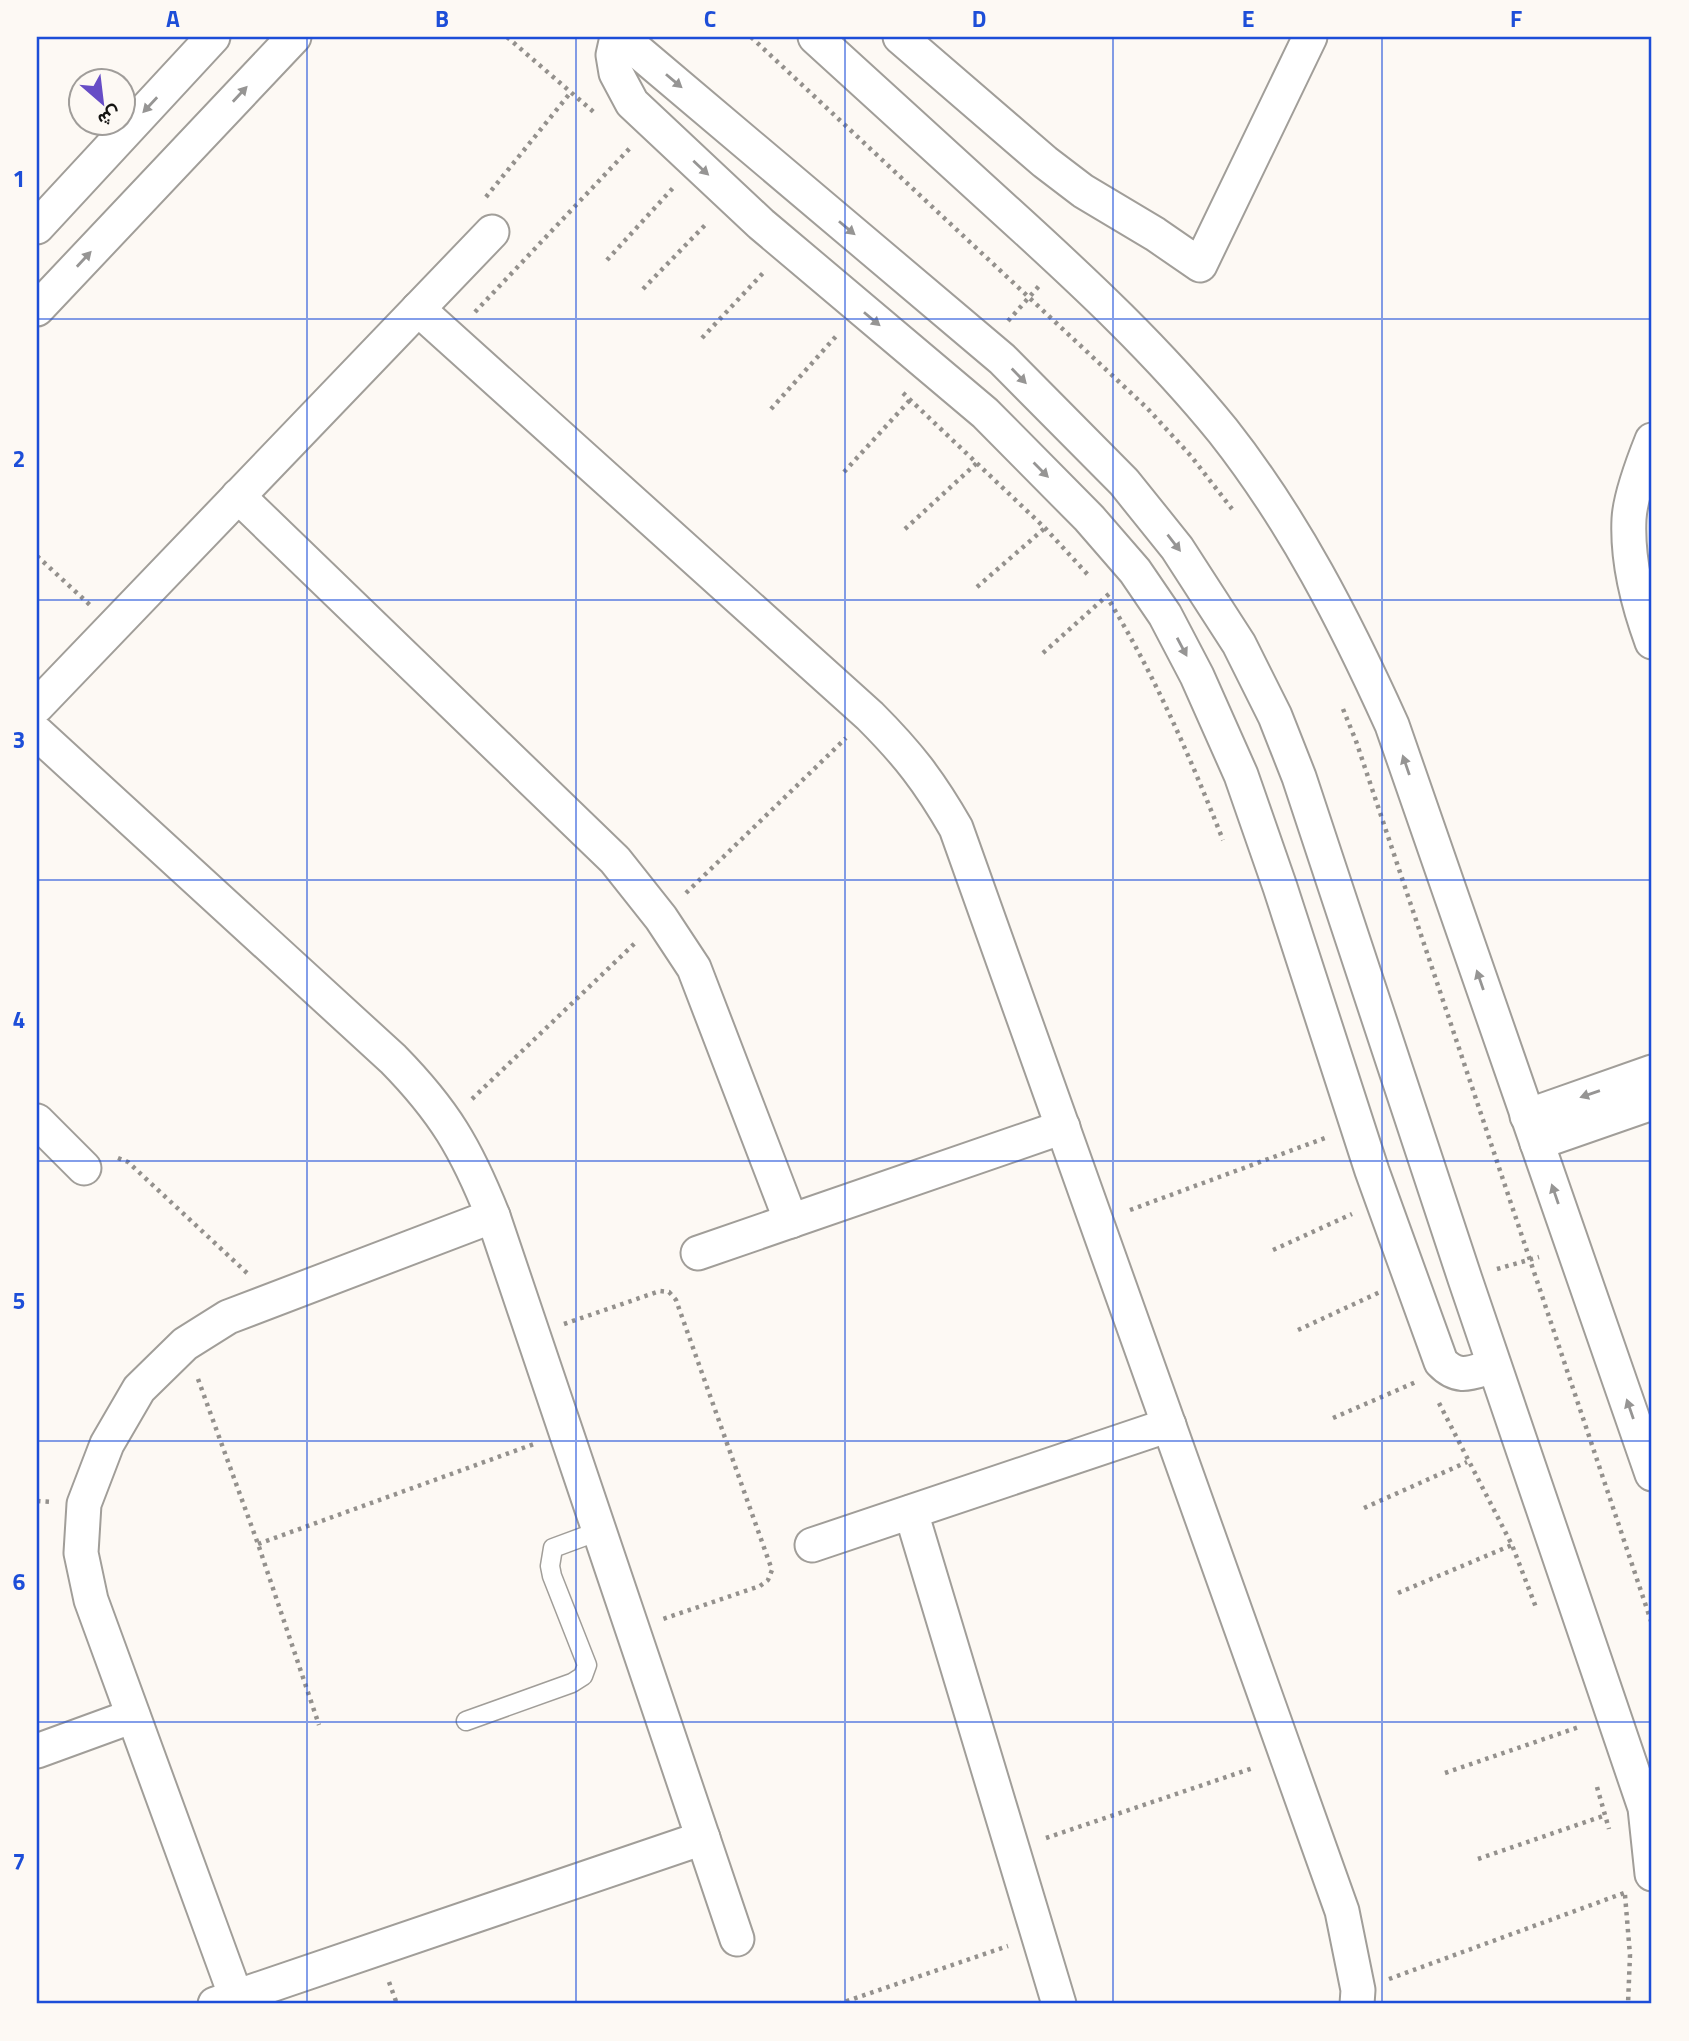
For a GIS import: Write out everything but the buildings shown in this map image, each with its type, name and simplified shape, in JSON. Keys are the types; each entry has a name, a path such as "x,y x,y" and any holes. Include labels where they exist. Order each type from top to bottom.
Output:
{"street":[{"path":"37,227 213,37"},
{"path":"37,309 294,37"},
{"path":"1494,1366 1457,1374 1441,1362 1372,1171 1241,775 1191,664 1165,615 1135,571 1074,502 985,413 761,224 632,103 616,73 612,55 619,37 1002,359 1124,482 1177,548 1239,643 1275,716 1299,777 1494,1366 1648,1810 1637,1877"},
{"path":"816,37 1062,261 1170,368 1224,433 1273,501 1318,573 1357,648 1392,725 1652,1474"},
{"path":"900,37 1045,162 1083,191 1155,234 1200,265 1310,37"},
{"path":"37,706 492,232"},
{"path":"418,309 870,716 903,749 925,778 956,828 1342,1911 1357,1997"},
{"path":"1652,440 1629,517 1632,569 1652,642"},
{"path":"238,496 615,860 661,918 694,968 791,1221"},
{"path":"37,733 393,1059 423,1089 448,1122 474,1167 493,1216 737,1939"},
{"path":"1532,1129 1652,1072"},
{"path":"1532,1129 1652,1103"},
{"path":"37,1121 84,1168"},
{"path":"698,1253 1063,1126"},
{"path":"493,1216 228,1317 185,1344 139,1389 107,1444 84,1504 81,1553 91,1600 134,1716 225,2001 703,1838"},
{"path":"812,1545 1169,1424"},
{"path":"911,1511 1059,2004"},
{"path":"37,1751 134,1716"}],"lane":[{"path":"466,1721 572,1683 583,1676 587,1665 552,1576 550,1557 553,1548 599,1531"}],"path":[{"path":"507,37 602,119"},
{"path":"525,259 492,232 486,221 485,199 571,92"},
{"path":"450,338 632,146 641,154"},
{"path":"607,260 676,184"},
{"path":"643,289 712,218"},
{"path":"986,345 1062,261"},
{"path":"702,338 767,268"},
{"path":"771,409 838,334 847,342"},
{"path":"901,392 1045,528 1091,579"},
{"path":"844,472 910,400"},
{"path":"905,529 1007,435"},
{"path":"977,587 1074,502"},
{"path":"37,556 113,626"},
{"path":"1043,653 1135,571"},
{"path":"1099,588 1107,597 1158,687 1228,852"},
{"path":"448,1122 870,716"},
{"path":"1097,1222 1329,1136"},
{"path":"84,1168 105,1157 128,1162 276,1300"},
{"path":"1273,1250 1354,1213"},
{"path":"1465,1279 1573,1247"},
{"path":"1298,1330 1385,1290"},
{"path":"533,1334 660,1291 669,1292 676,1300 772,1570 768,1580 760,1586 632,1629"},
{"path":"185,1344 258,1544 319,1725"},
{"path":"1333,1418 1426,1377"},
{"path":"1438,1401 1512,1545 1542,1622"},
{"path":"258,1544 566,1432"},
{"path":"1364,1508 1467,1462"},
{"path":"1398,1593 1512,1545"},
{"path":"1575,1716 1583,1740"},
{"path":"1446,1773 1579,1727"},
{"path":"1013,1850 1287,1756"},
{"path":"1595,1778 1612,1841"},
{"path":"1478,1859 1606,1815"},
{"path":"1357,1997 1625,1893 1637,1877"},
{"path":"1625,1893 1630,1955 1628,2004"},
{"path":"838,2004 1038,1936"}]}
